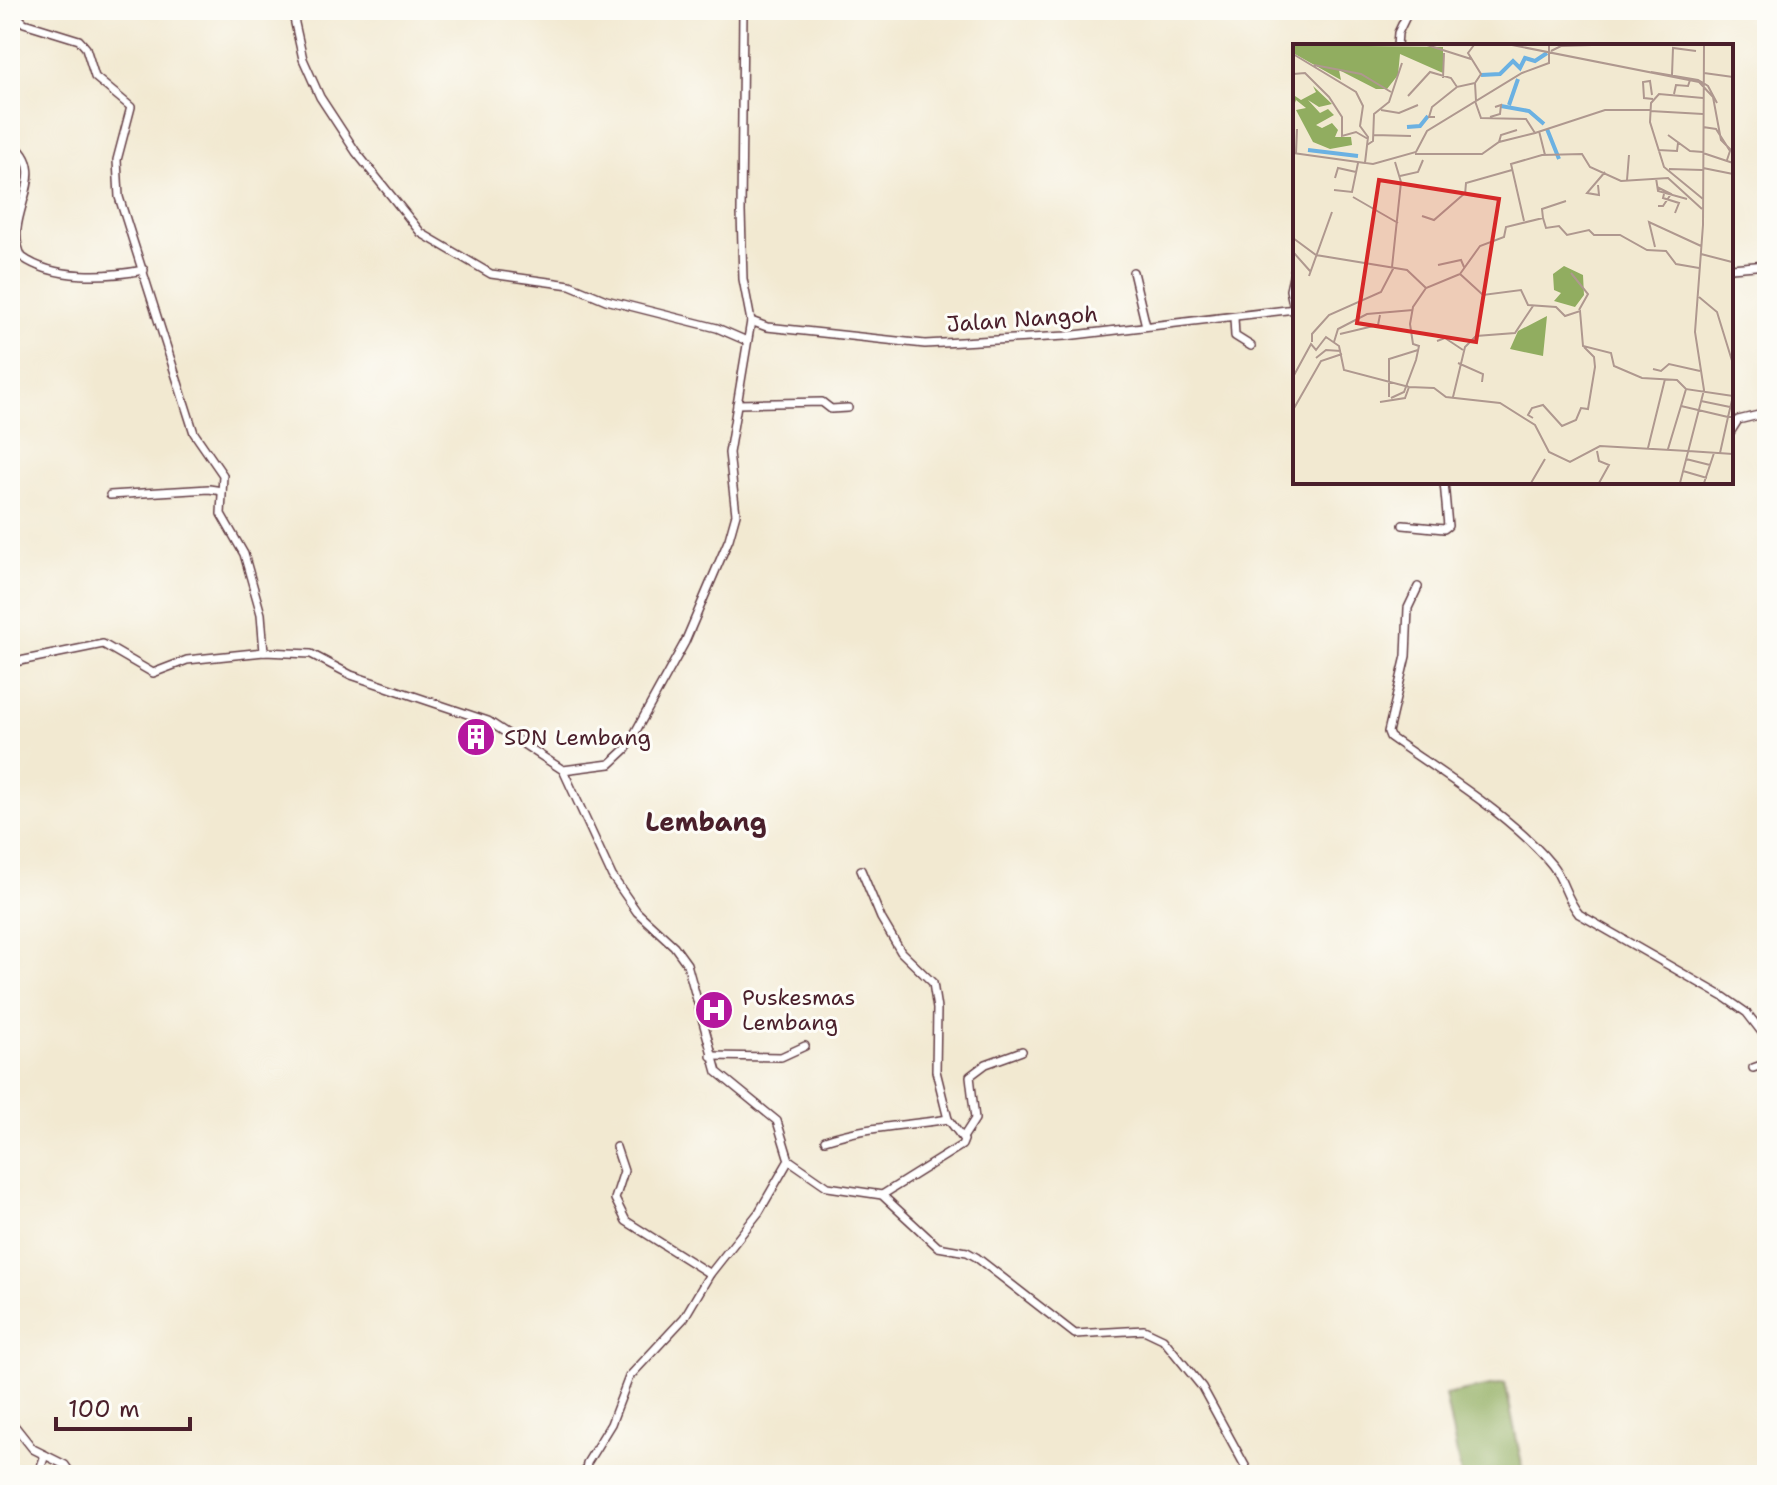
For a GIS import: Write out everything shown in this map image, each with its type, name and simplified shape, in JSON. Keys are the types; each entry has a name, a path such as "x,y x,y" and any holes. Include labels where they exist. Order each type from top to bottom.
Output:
{"street":[{"path":"12,10 24,23 79,40 86,48 95,77 131,107 121,136 116,179 119,197 144,270 172,373 199,442 223,472 221,514 244,554 261,614 264,652"},
{"path":"292,10 303,59 320,97 356,152 421,233 491,274 570,285 606,300 717,328 747,341"},
{"path":"563,770 610,764 626,749 685,642 729,539 736,514 729,453 751,321 743,279 740,198 743,10"},
{"path":"1397,44 1398,33 1409,10"},
{"path":"10,142 26,157 28,167 28,186 14,221 22,257 46,268 86,274 144,270"},
{"path":"1733,268 1767,265"},
{"path":"1133,272 1146,326"},
{"path":"1293,277 1290,290 1293,304"},
{"name":"Jalan Nangoh","path":"751,321 767,327 925,344 1066,336 1293,309"},
{"path":"1234,318 1235,336 1251,346"},
{"path":"737,404 822,402 831,409 848,408"},
{"path":"1733,428 1738,420 1767,413"},
{"path":"1403,525 1444,529 1448,526 1444,484"},
{"path":"110,495 209,489 222,491"},
{"path":"1418,587 1408,608 1406,656 1390,737 1450,777 1522,833 1554,867 1566,898 1579,914 1724,997 1747,1013 1767,1039"},
{"path":"10,663 103,644 153,673 187,660 264,652 311,654 351,675 488,721 563,770 612,876 637,912 674,946 687,964 711,1056 722,1078 777,1121 789,1160 828,1187 882,1195 938,1247 967,1252 976,1257 1075,1334 1144,1330 1163,1339 1202,1387 1250,1475"},
{"path":"861,870 881,918 901,952 933,983 937,1009 936,1071 948,1119 964,1136"},
{"path":"711,1056 781,1057 805,1046"},
{"path":"882,1195 962,1145 975,1119 970,1076 986,1064 1022,1051"},
{"path":"1753,1068 1767,1063"},
{"path":"825,1140 887,1123 904,1125 948,1119"},
{"path":"616,1147 624,1171 615,1199 626,1221 710,1274"},
{"path":"585,1475 587,1463 611,1424 629,1377 675,1330 710,1274 759,1212 789,1160"},
{"path":"10,1420 33,1449 65,1465 72,1475"},
{"path":"38,1475 45,1455"}],"green space":[{"path":"1505,1383 1524,1475 1461,1475 1445,1395"}],"place":[{"name":"SDN Lembang","path":"476,737"},
{"name":"Puskesmas Lembang","path":"714,1010"}],"district":[{"name":"Lembang","path":"706,821"}]}
